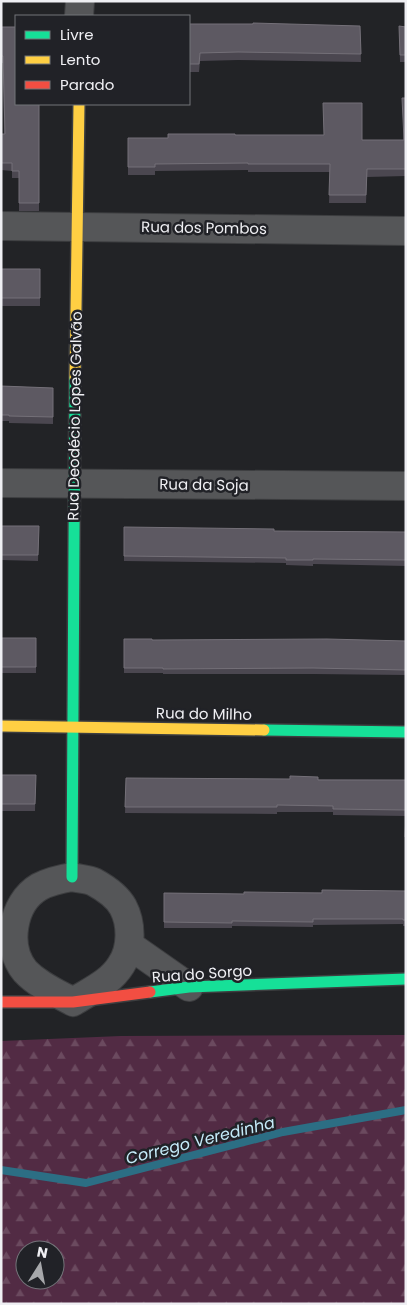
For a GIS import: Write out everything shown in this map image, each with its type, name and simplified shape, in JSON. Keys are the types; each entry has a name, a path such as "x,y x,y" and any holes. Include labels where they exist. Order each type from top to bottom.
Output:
{"street":[{"path":"80,1 80,15"},
{"name":"Rua Deodécio Lopes Galvão","path":"72,877 74,483 79,105"},
{"name":"Rua dos Pombos","path":"1,226 406,231"},
{"name":"Rua da Soja","path":"1,483 406,486"},
{"name":"Rua do Milho","path":"1,726 406,732"},
{"path":"72,877 92,881 109,891 122,906 129,925 129,945 122,964 109,980 73,1002 38,983 24,970 16,954 7,944 24,901 37,888 54,880 72,877"},
{"path":"129,945 189,987"},
{"name":"Rua do Sorgo","path":"1,1002 73,1002 189,987 406,979"}],"green space":[{"path":"406,1035 406,1304 1,1304 1,1041 121,1036"}],"building":[{"path":"190,24 360,26 361,54 200,53 199,64 190,64"},
{"path":"399,26 406,27 406,55 400,55"},
{"path":"1,27 15,27 15,105 39,105 39,203 19,203 19,171 12,171 12,163 1,163 1,134 5,134 3,56 1,56"},
{"path":"402,98 406,98 406,169 367,169 366,195 329,195 330,164 155,164 155,167 128,167 128,138 168,138 168,134 324,135 323,103 362,103 362,140 404,140"},
{"path":"1,269 40,269 40,298 1,298"},
{"path":"1,386 53,388 53,417 1,415"},
{"path":"1,526 39,526 38,555 1,555"},
{"path":"124,527 406,532 406,560 286,560 286,558 124,556"},
{"path":"1,638 36,638 36,667 1,667"},
{"path":"124,639 406,641 406,670 124,668"},
{"path":"1,775 36,775 35,804 1,804"},
{"path":"290,776 318,777 318,780 406,780 406,810 333,809 333,806 277,805 277,807 125,807 126,778 290,779"},
{"path":"322,890 406,891 406,920 313,919 313,922 164,922 164,893 322,893"}],"waterway":[{"name":"Corrego Veredinha","path":"1,1170 86,1183 283,1132 406,1110"}],"traffic: fast":[{"path":"72,877 75,378"},
{"path":"264,730 406,732"},
{"path":"150,992 189,987 406,979"}],"traffic: slow":[{"path":"75,378 79,105"},
{"path":"1,726 264,730"}],"traffic: jam":[{"path":"1,1002 73,1002 150,992"}]}
